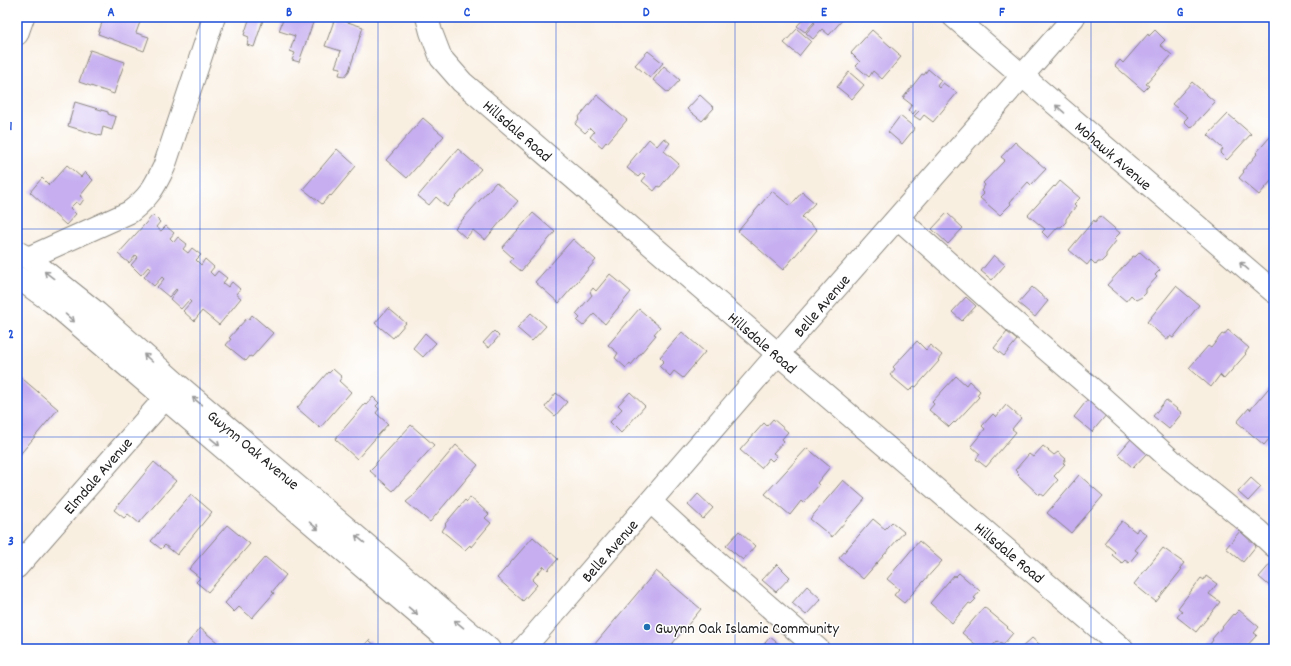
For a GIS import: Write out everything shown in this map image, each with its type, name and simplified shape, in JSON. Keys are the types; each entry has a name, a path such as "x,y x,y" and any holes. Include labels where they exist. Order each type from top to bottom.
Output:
{"street":[{"path":"17,34 23,17"},
{"path":"23,255 130,212 144,202 153,190 164,167 214,17"},
{"name":"Hillsdale Road","path":"427,17 431,32 442,58 462,82 1123,649"},
{"name":"Mohawk Avenue","path":"954,17 1274,292"},
{"name":"Belle Avenue","path":"523,649 778,354 1074,17"},
{"path":"898,218 1171,460 1257,530 1274,546"},
{"name":"Gwynn Oak Avenue","path":"23,255 97,312 171,391 459,649"},
{"name":"Gwynn Oak Avenue","path":"17,277 171,391 489,649"},
{"name":"Elmdale Avenue","path":"17,567 171,391"},
{"path":"651,502 700,547 818,649"}],"building":[{"path":"104,17 122,17 140,22 136,33 149,37 144,51 98,34"},
{"path":"243,17 264,17 254,47 247,45 249,37 244,35 249,20"},
{"path":"284,17 315,17 299,62 292,60 295,53 290,51 295,36 279,31"},
{"path":"805,17 845,17 829,35 822,29 813,39 806,33 815,23 814,22 805,32 797,26"},
{"path":"335,18 363,27 349,71 345,76 339,75 341,68 335,67 341,51 325,46"},
{"path":"797,29 811,41 799,56 784,43"},
{"path":"872,30 901,57 882,79 873,71 869,77 856,66 860,62 851,53"},
{"path":"1155,30 1165,40 1160,45 1172,55 1146,84 1149,86 1144,91 1115,66 1120,60 1123,63 1148,34 1149,36"},
{"path":"90,50 125,62 114,94 79,82"},
{"path":"648,51 663,63 650,78 635,65"},
{"path":"664,66 680,80 668,93 653,80"},
{"path":"928,69 941,80 937,86 939,88 943,83 957,93 933,122 924,115 920,120 914,116 919,111 917,109 913,114 908,110 912,105 903,98 922,74 924,75"},
{"path":"849,72 864,85 852,99 837,87"},
{"path":"1192,82 1215,102 1191,128 1184,121 1188,117 1172,104"},
{"path":"597,95 627,120 602,147 590,137 594,132 590,128 585,133 575,124 579,119 578,118"},
{"path":"700,95 714,108 702,121 687,109"},
{"path":"75,102 108,112 108,114 116,117 112,130 103,127 101,136 68,126"},
{"path":"1228,114 1251,134 1227,160 1220,153 1223,149 1208,135"},
{"path":"900,116 915,128 902,144 888,132"},
{"path":"423,118 444,136 407,178 386,160"},
{"path":"1270,137 1274,140 1274,182 1271,181 1259,195 1239,178 1257,154 1256,153"},
{"path":"664,138 670,143 664,151 679,164 660,187 658,186 654,191 642,181 646,176 644,174 642,173 638,177 627,168 631,163 630,162 649,139 657,146"},
{"path":"1015,142 1046,169 1031,185 1028,182 1010,202 1011,204 1000,215 980,198 984,194 981,191 985,185 983,183 1005,160 1001,157"},
{"path":"337,149 356,166 331,196 330,195 322,204 303,189"},
{"path":"458,149 481,169 447,207 436,197 429,205 418,196"},
{"path":"67,165 81,177 85,172 93,180 80,196 84,199 80,205 76,202 70,208 76,214 66,225 30,192 42,178 49,185"},
{"path":"1060,181 1080,198 1074,204 1076,206 1066,219 1066,222 1061,227 1058,227 1048,238 1042,232 1045,229 1028,215"},
{"path":"496,182 518,201 485,240 473,230 466,238 455,228"},
{"path":"772,191 790,206 802,192 815,203 802,217 817,230 783,270 738,231"},
{"path":"533,213 555,232 521,271 510,262 513,258 502,248"},
{"path":"947,213 963,228 948,244 932,229"},
{"path":"153,215 160,222 156,227 161,231 166,226 174,233 170,238 174,242 178,237 187,244 183,249 188,253 192,248 201,255 196,260 201,265 205,259 214,267 210,272 214,276 218,271 227,278 223,283 228,287 232,282 240,289 236,294 241,298 219,325 202,311 194,321 183,311 191,302 189,300 181,309 170,299 177,290 176,289 169,297 157,287 164,279 162,277 154,286 144,277 151,268 149,266 141,275 131,265 138,257 136,255 129,263 118,254"},
{"path":"1100,216 1120,233 1114,239 1116,241 1101,262 1098,262 1096,265 1091,260 1087,265 1069,250 1094,220 1095,222"},
{"path":"573,239 596,260 559,303 535,282"},
{"path":"1140,252 1160,270 1155,275 1157,277 1146,289 1146,293 1142,297 1136,300 1131,295 1126,301 1107,285 1133,256 1135,257"},
{"path":"994,255 1005,265 992,280 981,271"},
{"path":"610,274 631,292 605,324 594,314 583,326 577,321 580,318 576,314 592,295 590,292 593,288 596,291"},
{"path":"1176,286 1199,305 1173,338 1170,336 1167,340 1147,322"},
{"path":"1032,287 1048,301 1035,317 1018,303"},
{"path":"966,297 976,306 962,321 952,312"},
{"path":"388,308 406,323 393,338 375,323"},
{"path":"639,309 660,327 654,334 656,335 631,365 630,363 626,368 615,358 618,353 608,345"},
{"path":"531,313 546,326 532,341 517,328"},
{"path":"252,315 273,333 252,357 250,356 246,361 226,345 231,339 229,338 247,318 249,319"},
{"path":"1228,330 1249,348 1245,353 1246,354 1224,379 1220,375 1211,387 1189,368 1208,346 1211,348 1222,334 1224,335"},
{"path":"494,331 499,336 489,348 483,343"},
{"path":"682,332 705,352 683,378 674,371 670,376 659,366 664,361 660,357"},
{"path":"1007,332 1017,340 1004,356 994,348"},
{"path":"425,333 436,343 423,357 413,348"},
{"path":"917,341 926,350 930,345 942,355 938,360 939,361 916,387 914,386 909,391 890,375 895,369 893,367"},
{"path":"333,369 342,377 339,381 351,392 320,428 297,408 328,372 329,373"},
{"path":"17,374 58,409 17,458"},
{"path":"956,376 966,385 969,381 980,391 977,395 979,397 955,423 954,422 949,427 929,410 934,404 932,402"},
{"path":"1274,382 1274,433 1264,445 1237,422 1249,408 1250,410"},
{"path":"630,392 645,406 621,433 610,422 622,409 618,405"},
{"path":"556,393 567,402 555,416 545,407"},
{"path":"373,397 379,403 376,406 379,409 376,413 388,424 357,459 335,439 365,404 366,405"},
{"path":"1088,399 1107,414 1092,432 1074,417"},
{"path":"1166,400 1182,413 1169,429 1153,416"},
{"path":"1006,405 1021,418 1012,429 1016,432 986,467 976,459 980,454 971,446 985,429 982,426 993,414 996,417"},
{"path":"773,419 788,432 782,439 784,441 773,453 777,456 772,461 769,458 761,468 740,450 764,423 767,426"},
{"path":"411,425 434,445 393,491 370,471"},
{"path":"1131,439 1147,453 1133,468 1118,454"},
{"path":"456,445 478,465 430,522 406,502 413,496"},
{"path":"1043,446 1054,455 1058,452 1066,459 1063,463 1065,464 1054,476 1058,480 1044,496 1040,493 1039,495 1018,475 1019,474 1015,470 1029,454 1033,457"},
{"path":"807,448 830,467 817,483 819,485 803,503 801,501 790,515 765,494"},
{"path":"154,462 176,481 139,523 128,514 124,518 114,510"},
{"path":"1079,475 1103,496 1071,533 1047,513"},
{"path":"1251,478 1261,487 1248,501 1238,492"},
{"path":"843,480 865,499 832,537 810,519"},
{"path":"191,494 212,512 177,555 165,545 161,549 151,541"},
{"path":"698,494 713,508 703,519 688,505"},
{"path":"470,497 489,514 485,518 491,523 471,547 470,545 465,550 442,531 446,525 445,524 465,500 467,502"},
{"path":"873,519 885,529 892,522 904,532 863,579 839,558"},
{"path":"1122,521 1136,532 1138,528 1147,535 1135,550 1138,552 1129,563 1125,560 1122,563 1112,555 1115,552 1104,543"},
{"path":"227,525 250,544 208,592 196,582 200,578 189,569"},
{"path":"739,531 755,546 743,560 726,546"},
{"path":"1240,531 1256,546 1243,562 1226,548"},
{"path":"533,537 558,559 548,570 544,566 532,580 537,585 523,601 497,578"},
{"path":"919,541 942,561 904,603 894,595 899,589 887,579"},
{"path":"1163,548 1184,563 1180,568 1182,569 1156,602 1134,584"},
{"path":"265,557 286,575 272,592 274,593 252,618 239,607 234,612 225,603"},
{"path":"1272,562 1274,564 1274,585 1272,588 1259,577"},
{"path":"777,564 790,577 776,592 762,580"},
{"name":"Gwynn Oak Islamic Community","path":"656,571 701,609 668,649 598,649 594,645"},
{"path":"959,573 980,591 974,598 976,599 971,604 969,603 952,623 930,603 954,575 955,577"},
{"path":"1206,576 1217,584 1209,594 1220,602 1196,632 1177,617 1182,611 1178,608 1201,578 1204,580"},
{"path":"807,586 821,599 806,615 792,603"},
{"path":"984,607 1013,633 1003,645 997,641 990,649 981,649 962,633"},
{"path":"1239,610 1259,627 1254,633 1257,635 1244,649 1211,649 1208,647 1213,640 1212,639 1233,614 1234,615"},
{"path":"200,628 217,642 211,649 193,649 187,644"},
{"path":"770,637 785,649 760,649"},
{"path":"1032,638 1045,649 1020,649"},
{"path":"369,640 379,649 361,649"}],"place":[{"name":"Gwynn Oak Islamic Community","path":"647,627"}]}
